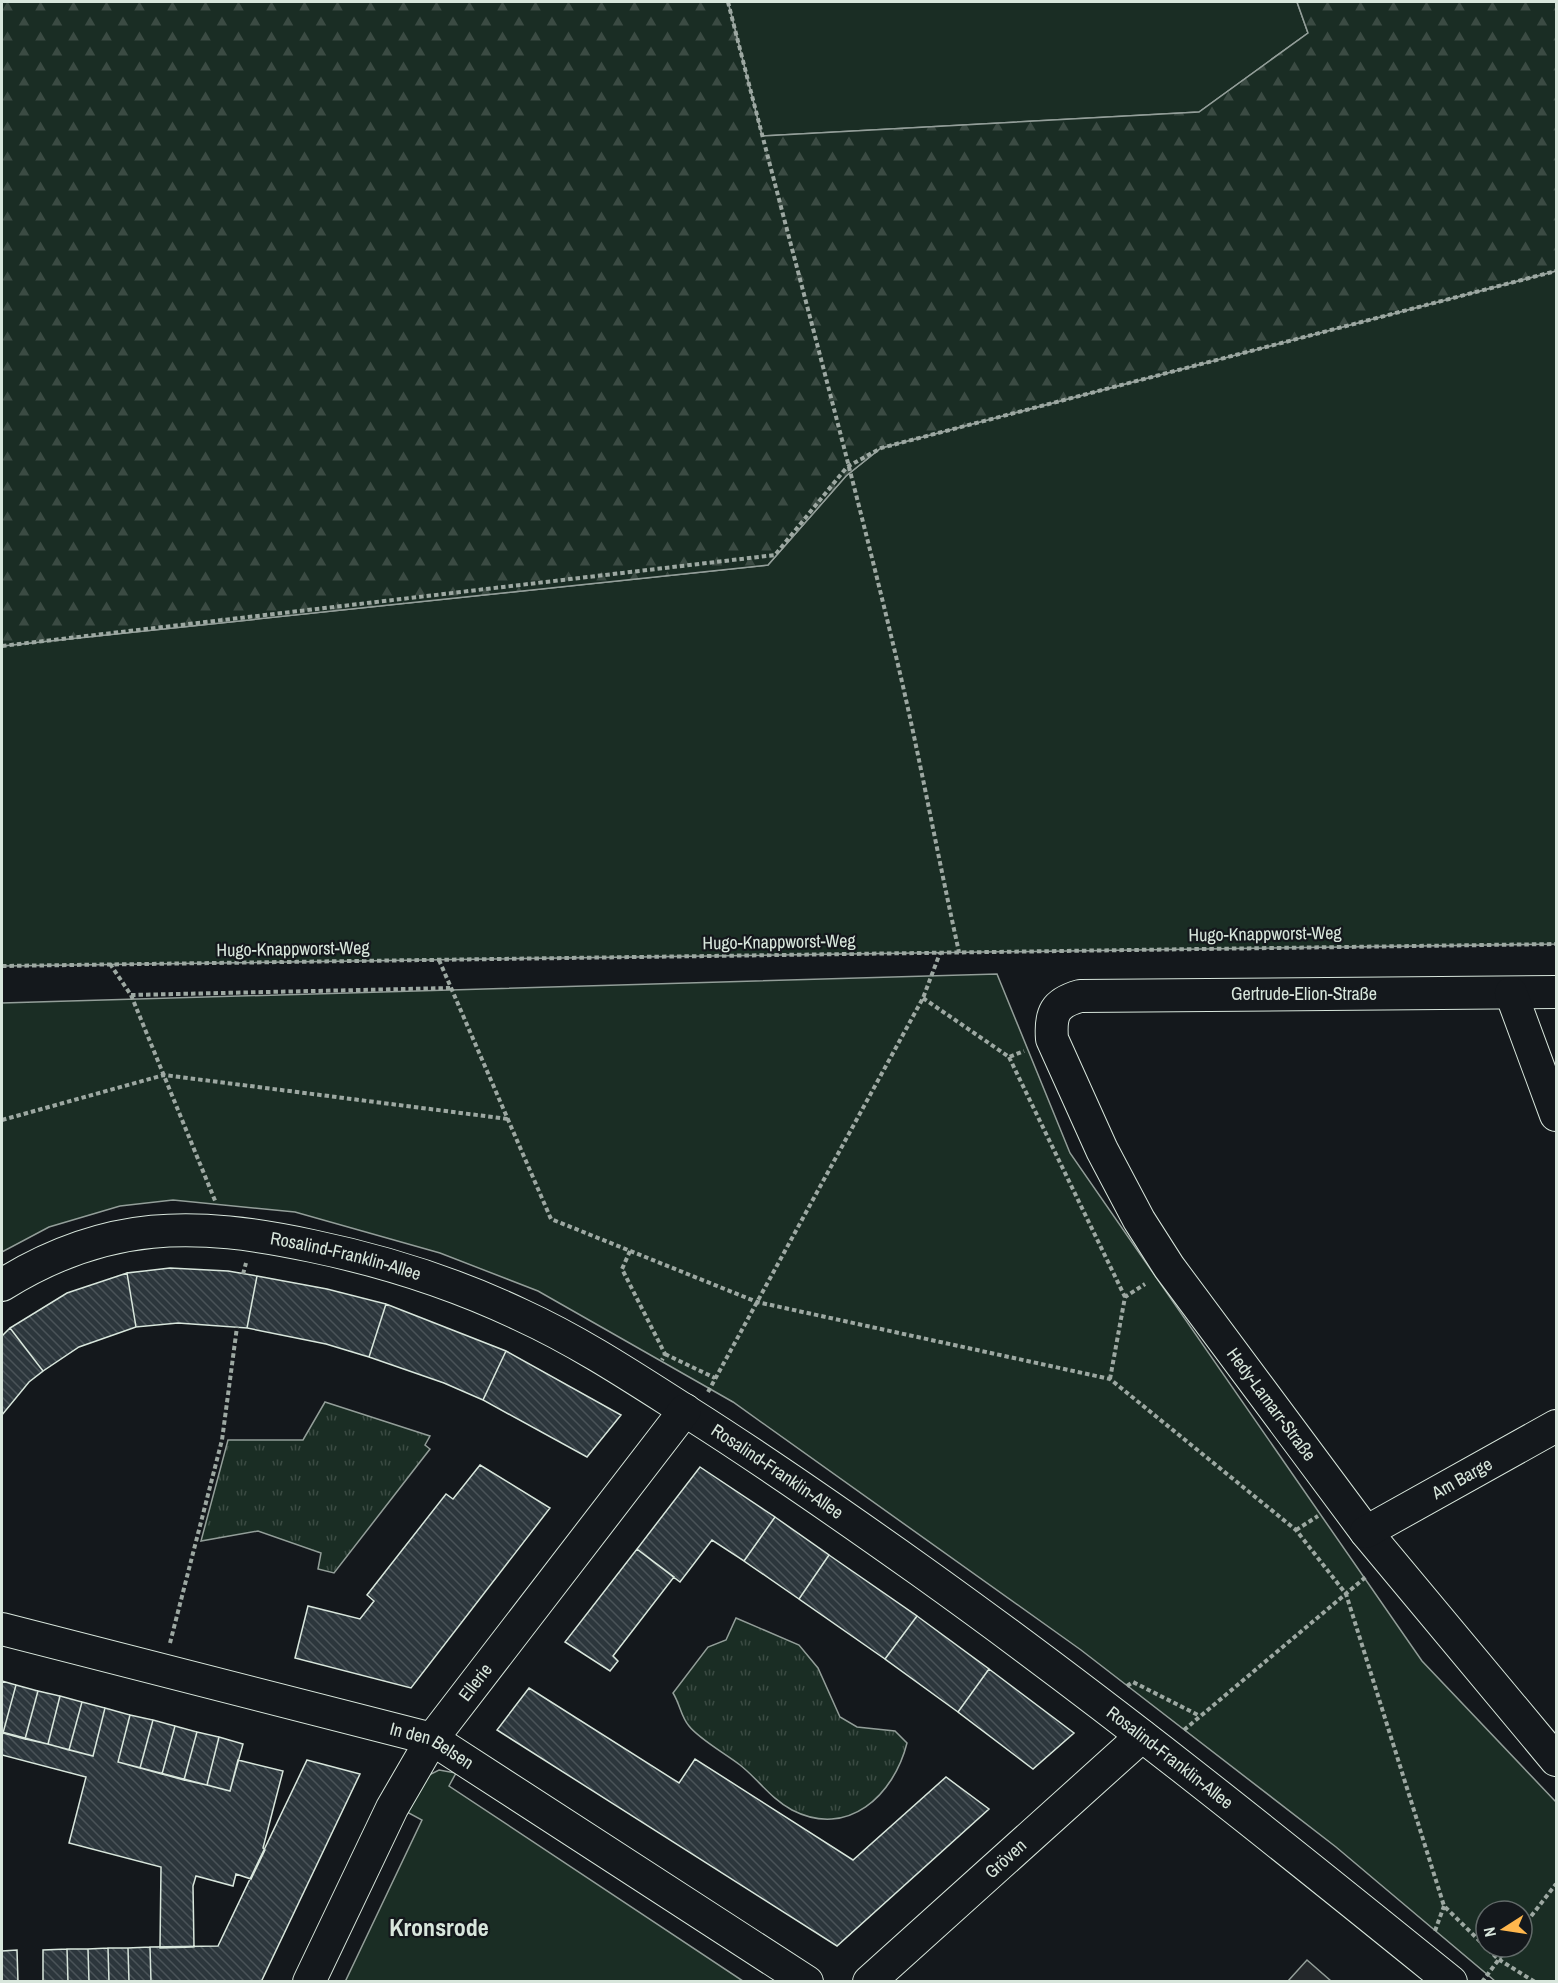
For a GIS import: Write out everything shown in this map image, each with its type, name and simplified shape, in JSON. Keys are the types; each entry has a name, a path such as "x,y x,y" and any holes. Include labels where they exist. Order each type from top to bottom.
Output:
{"street":[{"name":"Gertrude-Elion-Straße","path":"1054,1024 1066,1000 1080,996 1557,992"},
{"path":"1511,993 1557,1115"},
{"name":"Hedy-Lamarr-Straße","path":"1054,1024 1101,1150 1139,1220 1169,1267 1366,1532 1557,1761"},
{"name":"Rosalind-Franklin-Allee","path":"2,1285 47,1259 101,1239 138,1232 176,1229 227,1232 331,1250 445,1284 555,1331 648,1385 891,1549 1105,1706 1451,1982"},
{"name":"Ellerie","path":"309,1982 392,1808 432,1739 690,1413"},
{"name":"Am Barge","path":"1366,1532 1557,1426"},
{"name":"In den Belsen","path":"2,1629 432,1739 807,1982"},
{"name":"Gröven","path":"869,1982 1151,1743"}],"path":[{"path":"728,2 898,666 960,952"},
{"path":"2,645 776,555 847,467 881,448 1557,271"},
{"name":"Hugo-Knappworst-Weg","path":"2,966 1557,944"},
{"path":"690,1413 715,1378 923,998 940,953"},
{"path":"439,960 551,1219 757,1302 1110,1379 1296,1530 1346,1594 1444,1906 1474,1935"},
{"path":"110,964 131,995 227,1232"},
{"path":"131,995 450,988"},
{"path":"923,998 1009,1057 1125,1297 1110,1379"},
{"path":"1009,1057 1054,1024"},
{"path":"2,1120 164,1075 508,1119"},
{"path":"630,1251 622,1269 665,1354 715,1378"},
{"path":"1125,1297 1169,1267"},
{"path":"163,1670 222,1440 237,1327"},
{"path":"648,1385 665,1354"},
{"path":"1151,1743 1200,1716 1388,1559"},
{"path":"1105,1706 1133,1682 1200,1716"},
{"path":"1534,1913 1557,1884"},
{"path":"1482,1982 1498,1959 1535,1982"}],"green space":[{"path":"2,2 728,2 762,136 1199,112 1308,33 1297,2 1556,2 1556,271 881,448 846,476 768,565 2,646"},
{"path":"728,2 1297,2 1308,33 1199,112 762,136"},
{"path":"1556,271 1556,944 2,966 2,646 768,565 846,476 881,448"},
{"path":"997,974 1070,1153 1422,1661 1556,1802 1556,1981 1495,1981 1336,1847 1081,1650 733,1402 538,1291 440,1253 295,1212 173,1200 120,1206 49,1227 2,1252 2,1003"},
{"path":"325,1402 430,1436 425,1445 430,1449 334,1573 318,1569 321,1553 258,1531 201,1541 228,1440 303,1440"},
{"path":"736,1618 799,1645 818,1668 840,1717 857,1727 895,1731 907,1743 901,1762 891,1779 880,1795 866,1807 850,1815 832,1819 812,1818 792,1810 740,1765 699,1736 686,1722 673,1693 708,1647 726,1640"},
{"path":"439,1770 456,1773 449,1786 743,1981 345,1982 422,1820 405,1811 423,1778"}],"shaded area":[{"path":"1307,1960 1331,1981 1288,1981"}],"building":[{"path":"170,1268 228,1271 257,1276 247,1328 178,1323 136,1327 127,1273"},
{"path":"127,1273 136,1327 79,1347 43,1371 10,1328 67,1293"},
{"path":"257,1276 327,1289 386,1304 369,1357 326,1344 247,1328"},
{"path":"386,1304 506,1351 483,1400 444,1383 369,1357"},
{"path":"10,1328 43,1371 29,1382 2,1415 2,1336"},
{"path":"506,1351 621,1415 587,1457 483,1400"},
{"path":"480,1465 550,1508 411,1688 295,1658 308,1606 360,1619 374,1601 367,1595 446,1494 453,1499"},
{"path":"700,1467 775,1517 744,1561 712,1540 680,1582 637,1549"},
{"path":"775,1517 829,1555 799,1599 744,1561"},
{"path":"637,1549 674,1577 613,1656 618,1661 610,1671 565,1642"},
{"path":"829,1555 917,1616 885,1659 799,1599"},
{"path":"917,1616 989,1669 958,1712 885,1659"},
{"path":"989,1669 1074,1733 1033,1769 958,1712"},
{"path":"2,1681 16,1685 3,1733 2,1732"},
{"path":"16,1685 38,1691 25,1739 3,1733"},
{"path":"529,1688 679,1783 695,1759 853,1860 946,1777 989,1809 837,1946 497,1730"},
{"path":"38,1691 60,1696 48,1744 25,1739"},
{"path":"60,1696 82,1702 69,1750 48,1744"},
{"path":"82,1702 105,1708 93,1756 69,1750"},
{"path":"105,1708 130,1715 118,1762 230,1791 238,1760 283,1771 263,1848 265,1850 251,1879 236,1874 233,1886 196,1876 193,1886 194,1947 160,1948 161,1867 69,1843 86,1777 2,1755 2,1732 93,1756"},
{"path":"130,1715 153,1720 140,1768 118,1762"},
{"path":"153,1720 175,1726 162,1774 140,1768"},
{"path":"175,1726 197,1732 184,1780 162,1774"},
{"path":"197,1732 219,1737 207,1785 184,1780"},
{"path":"219,1737 243,1744 230,1791 207,1785"},
{"path":"307,1760 360,1774 261,1982 151,1982 150,1947 218,1946"},
{"path":"150,1947 151,1982 129,1982 128,1948"},
{"path":"108,1948 128,1948 129,1982 109,1982"},
{"path":"108,1948 109,1982 89,1982 88,1949"},
{"path":"67,1949 88,1949 89,1982 68,1982"},
{"path":"67,1949 68,1982 43,1982 43,1950"},
{"path":"17,1950 18,1982 2,1982 2,1951"}],"district":[{"name":"Kronsrode","path":"439,1928"}]}
